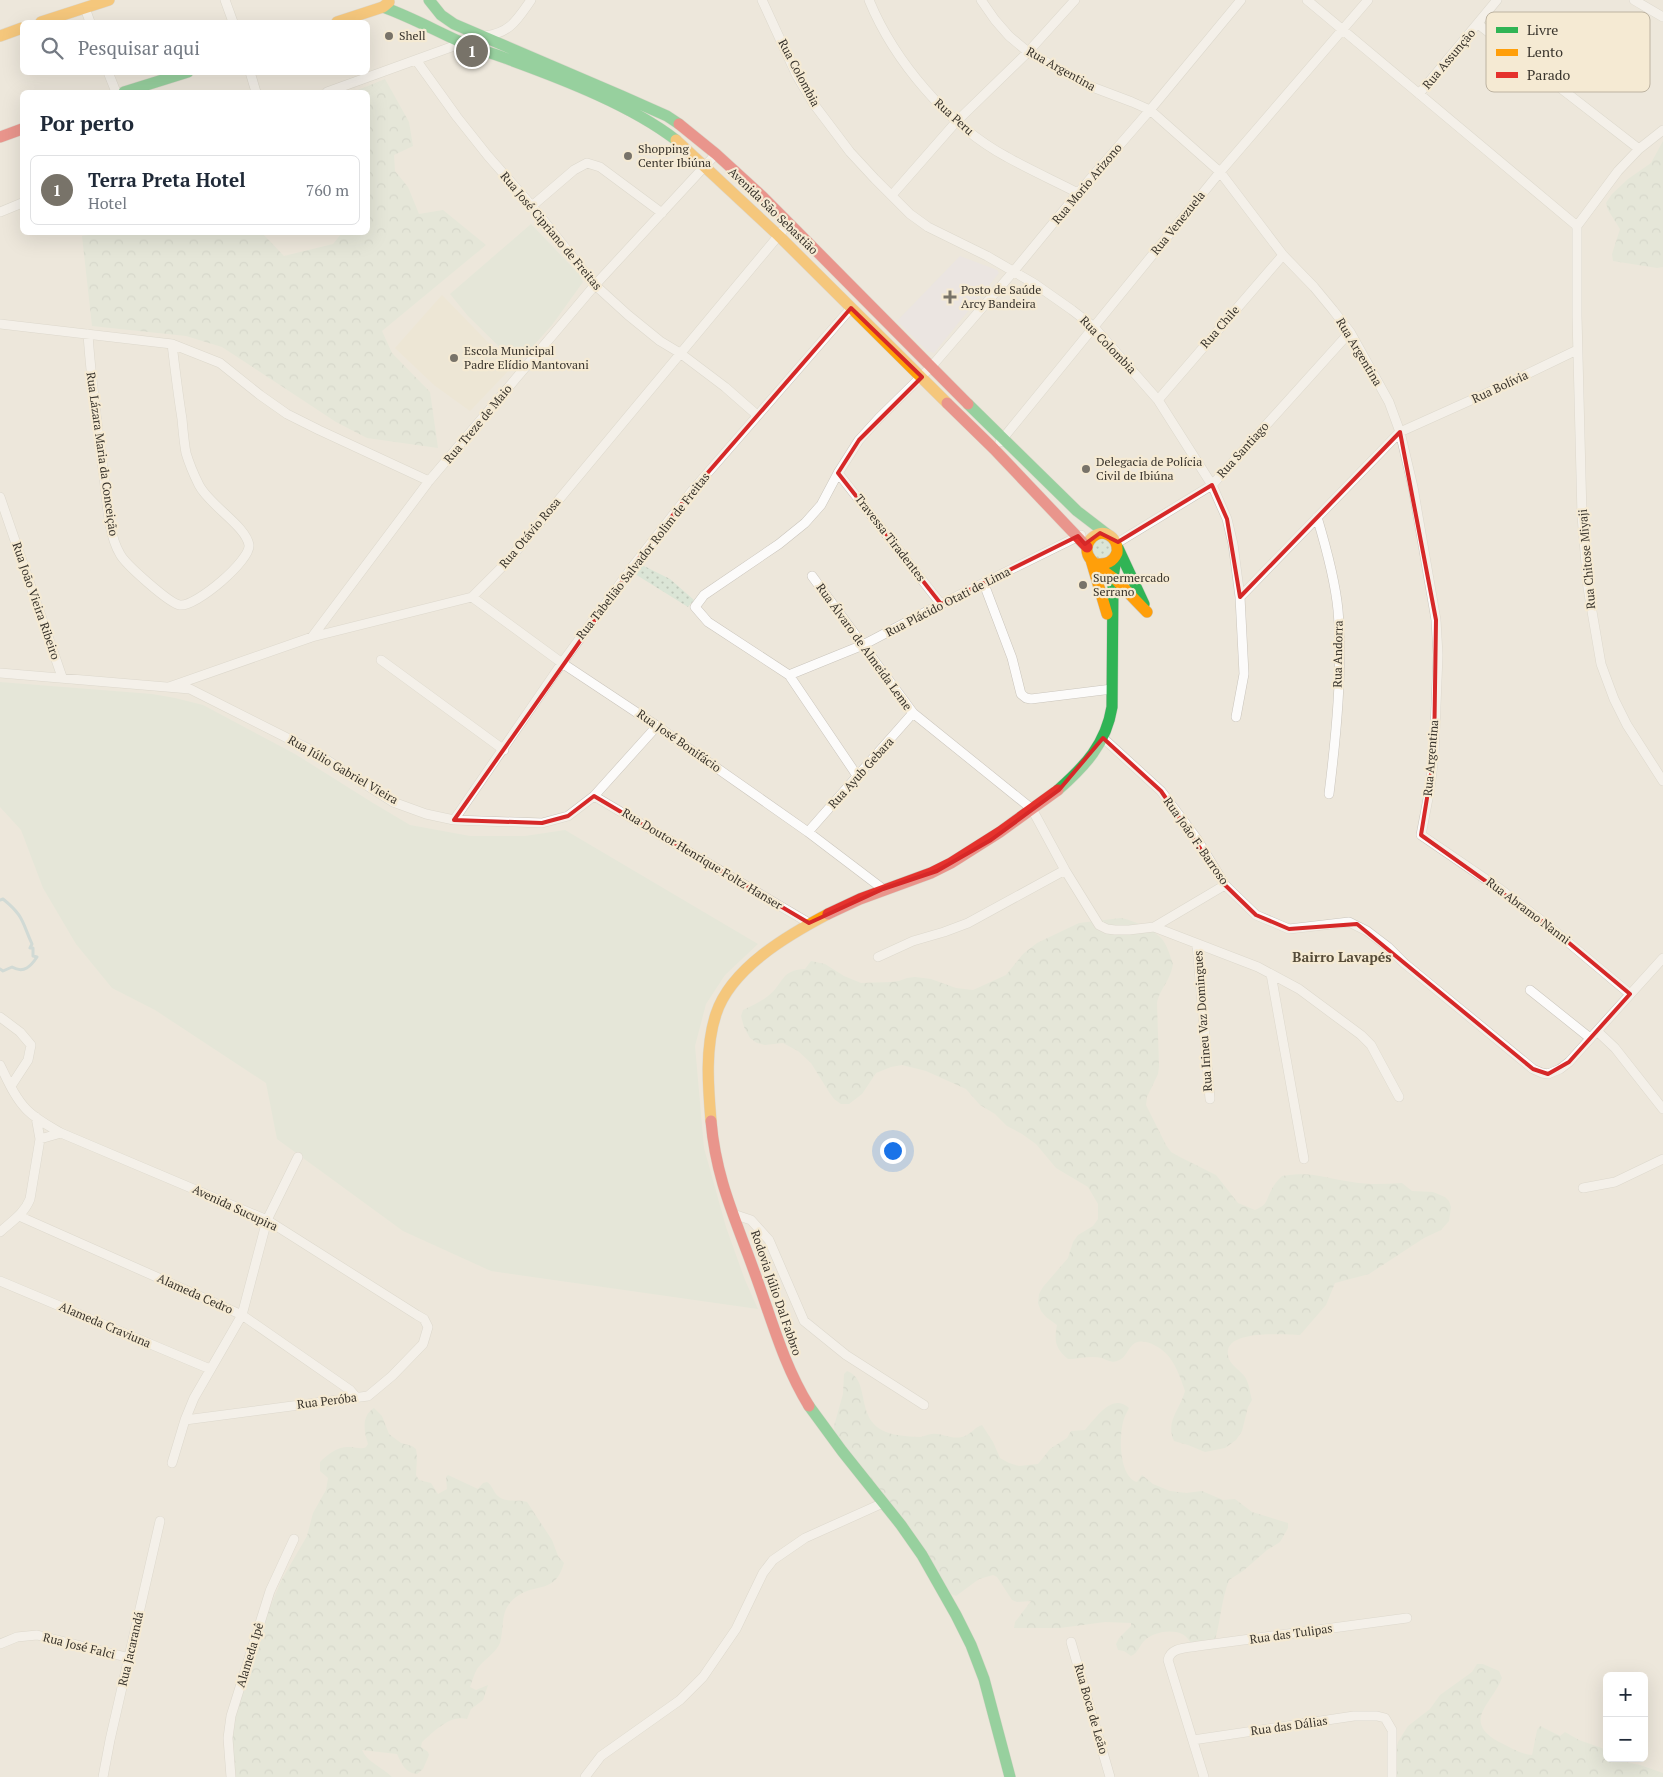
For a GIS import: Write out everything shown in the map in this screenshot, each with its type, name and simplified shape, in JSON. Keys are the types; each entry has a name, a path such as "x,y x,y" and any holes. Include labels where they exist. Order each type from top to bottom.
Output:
{"main road":[{"path":"47,20 109,0"},
{"name":"Avenida São Sebastião","path":"387,4 405,15 463,43 514,61 596,95 658,125 671,135 779,236 994,449 1078,536 1087,547 1087,554 1094,562 1113,577 1147,612 1111,536 1104,534 1087,520 1043,480 789,223 716,154 680,124 622,96 454,24 441,14 429,0"},
{"path":"343,20 387,4"},
{"path":"0,36 20,29"},
{"path":"130,90 178,75"},
{"path":"671,135 680,124"},
{"path":"0,137 20,130"},
{"path":"820,276 830,266"},
{"path":"1034,491 1043,480"},
{"path":"1087,547 1089,540 1094,536 1104,534"},
{"path":"1094,562 1102,565 1112,562 1118,548"},
{"path":"1103,738 1112,707 1113,577 1118,548"},
{"path":"1094,562 1112,636"},
{"name":"Rodovia Júlio Dal Fabbro","path":"1010,1777 989,1694 978,1662 940,1588 915,1546 816,1417 786,1365 733,1214 716,1157 709,1091 711,1028 719,1004 732,982 753,963 809,923 883,889 909,882 950,863 991,840 1059,790 1079,769 1103,738"}],"street":[{"path":"225,0 232,20"},
{"path":"333,90 482,36 505,31 531,0"},
{"name":"Rua Colombia","path":"762,0 797,76 813,102 850,152 875,179 910,214 928,227 1052,295 1094,328 1158,400 1212,485 1227,519 1233,544 1240,596 1244,674 1236,717"},
{"name":"Rua Peru","path":"869,0 882,27 898,53 933,99 956,122 1006,157 1078,192"},
{"name":"Rua Argentina","path":"981,0 1009,36 1028,52 1087,85 1150,110 1220,172 1283,255 1314,287 1350,332 1389,402 1400,432 1413,487 1436,620 1438,655 1434,754 1421,835"},
{"path":"892,195 956,122 1028,52 1075,0"},
{"name":"Rua Morio Arizono","path":"789,675 708,622 695,607 704,595 779,544 805,523 822,505 838,473 859,440 931,367 1241,0"},
{"path":"1306,0 1577,226"},
{"name":"Rua Venezuela","path":"994,449 1220,172 1368,0"},
{"name":"Rua Assunção","path":"1488,12 1497,0"},
{"path":"1634,0 1663,17"},
{"path":"84,8 89,20"},
{"name":"Rua Assunção","path":"1419,94 1486,14"},
{"path":"1478,24 1486,30"},
{"name":"Rua José Cipriano de Freitas","path":"416,60 488,156 532,206 596,285 628,315 660,341 680,353 725,387 757,415"},
{"path":"109,75 115,90"},
{"path":"251,75 255,90"},
{"path":"1566,92 1639,149"},
{"path":"1577,350 1577,226 1618,171 1639,149 1663,130"},
{"name":"Rua Treze de Maio","path":"312,636 429,481 596,285 716,154"},
{"path":"532,206 574,170 587,163 600,167 662,213"},
{"path":"0,212 20,204"},
{"name":"Rua Otávio Rosa","path":"472,597 507,562 789,223"},
{"name":"Rua Chile","path":"1158,400 1283,255"},
{"name":"Rua Tabelião Salvador Rolim de Freitas","path":"454,820 504,750 562,663 690,492 851,308"},
{"path":"0,324 172,344 220,363 260,396 287,414 429,481"},
{"name":"Rua Santiago","path":"1118,548 1212,485 1350,332"},
{"name":"Rua Lázara Maria da Conceição","path":"88,334 91,375 108,508 115,543 127,564 167,598 179,605 190,604 225,578 241,561 249,545 233,522 210,502 200,486 186,454 172,344"},
{"name":"Rua Bolívia","path":"1240,596 1400,432 1577,350"},
{"name":"Rua Chitose Miyaji","path":"1577,350 1582,516 1587,579 1601,664 1614,699 1627,725 1663,781"},
{"name":"Travessa Tiradentes","path":"838,473 941,604"},
{"name":"Rua João Vieira Ribeiro","path":"0,497 62,677"},
{"name":"Rua Andorra","path":"1317,517 1329,558 1339,624 1337,706 1329,794"},
{"path":"1078,536 1104,534"},
{"name":"Rua Plácido Otati de Lima","path":"789,675 863,644 1078,536"},
{"name":"Rua Álvaro de Almeida Leme","path":"812,576 914,713 1032,810 1065,870 1099,925 1115,930 1154,927 1225,885"},
{"path":"984,584 1009,651 1021,694 1031,700 1112,689"},
{"path":"168,687 312,636 472,597"},
{"name":"Rua José Bonifácio","path":"472,597 562,663 657,726 808,832 883,889"},
{"path":"381,660 504,750"},
{"name":"Rua Júlio Gabriel Vieira","path":"0,672 190,688 311,750 393,802 426,814 454,820 542,823 568,816 594,796 657,726"},
{"path":"789,675 858,776"},
{"name":"Rua Ayub Gebara","path":"808,832 914,713"},
{"name":"Rua João F. Barroso","path":"1103,738 1161,791 1197,839 1225,885 1256,914 1289,929 1349,922 1356,924 1388,948 1533,1069 1542,1073 1553,1073 1560,1069 1590,1038"},
{"name":"Rua Doutor Henrique Foltz Hanser","path":"594,796 809,923"},
{"name":"Rua Abramo Nanni","path":"1421,835 1550,927 1630,994"},
{"path":"878,957 913,941 968,923 1065,870"},
{"path":"1154,927 1258,967 1299,989 1361,1035 1371,1045 1400,1097"},
{"name":"Rua Irineu Vaz Domingues","path":"1197,944 1210,1099"},
{"path":"1530,990 1590,1038 1663,958"},
{"path":"1271,974 1304,1159"},
{"path":"0,1017 20,1032 31,1045 28,1060 11,1086"},
{"path":"1597,1031 1615,1048 1663,1110"},
{"name":"Avenida Sucupira","path":"0,1065 26,1110 61,1133 267,1220 424,1319"},
{"path":"0,1232 19,1216 30,1199 40,1139 36,1117"},
{"path":"40,1139 61,1133"},
{"path":"172,1463 194,1398 242,1315 267,1220 298,1157"},
{"path":"1583,1188 1615,1182 1663,1158"},
{"path":"733,1214 751,1220 769,1240 804,1321 846,1355 924,1405"},
{"name":"Alameda Cedro","path":"19,1216 242,1315 356,1396"},
{"name":"Alameda Craviuna","path":"0,1281 210,1369"},
{"name":"Rua Peróba","path":"185,1420 356,1396 368,1396 392,1376 422,1344 428,1326 424,1319"},
{"path":"585,1777 601,1756 680,1700 703,1677 736,1629 763,1573 773,1560 805,1538 883,1503"},
{"name":"Rua Jacarandá","path":"103,1777 160,1522"},
{"name":"Alameda Ipê","path":"231,1777 228,1738 231,1716 270,1591 294,1539"},
{"name":"Rua das Tulipas","path":"1193,1740 1168,1660 1168,1656 1176,1650 1407,1618"},
{"name":"Rua José Falci","path":"0,1644 17,1637 37,1635 130,1658"},
{"name":"Rua Boca de Leão","path":"1071,1642 1110,1777"},
{"name":"Rua das Dálias","path":"1193,1740 1354,1716 1377,1716 1385,1718 1392,1730 1392,1777"},
{"path":"1193,1740 1204,1777"}],"highlighted area":[{"path":"851,308 922,377 859,440 838,473 941,604 1078,536 1085,544 1100,533 1118,542 1212,485 1227,519 1240,597 1400,432 1436,620 1434,755 1421,835 1550,927 1630,994 1569,1062 1548,1074 1533,1069 1357,924 1289,929 1256,915 1225,885 1161,791 1103,738 1059,790 991,840 937,871 883,889 809,923 594,796 568,816 542,823 454,820 633,566 691,492"}],"shaded area":[{"name":"Posto de Saúde Arcy Bandeira","path":"960,256 997,270 999,273 934,353 927,351 897,321"},
{"name":"Escola Municipal Padre Elídio Mantovani","path":"442,295 512,367 470,411 434,385 395,348"}],"green space":[{"path":"385,79 409,122 413,146 394,155 395,171 408,187 419,214 443,210 486,245 382,331 392,353 430,392 438,448 367,438 336,422 222,347 186,336 92,326 82,236 264,235 284,256 333,244 340,235 370,235 370,90 358,90"},
{"path":"1663,141 1663,267 1657,268 1613,261 1612,254 1620,229 1608,210 1606,203 1612,194 1628,179 1651,163"},
{"path":"531,224 579,274 583,282 552,325 517,364 468,316 450,294"},
{"path":"1111,539 1115,553 1096,560 1090,544 1093,540"},
{"path":"642,565 670,579 694,600 688,607 635,574"},
{"path":"0,682 152,694 203,705 295,754 410,825 470,836 525,836 565,830 758,944 725,975 706,1004 695,1046 704,1148 726,1227 745,1280 758,1309 491,1271 403,1231 277,1139 266,1083 155,1010 112,988 76,944 43,888 21,830 0,807"},
{"path":"1121,918 1142,925 1161,938 1165,943 1173,964 1170,976 1160,993 1157,1003 1159,1066 1158,1074 1147,1097 1146,1105 1171,1152 1216,1175 1238,1203 1255,1210 1265,1204 1274,1185 1282,1176 1302,1174 1365,1184 1402,1183 1412,1191 1433,1192 1445,1197 1451,1207 1449,1221 1441,1230 1424,1238 1369,1274 1335,1283 1326,1305 1300,1335 1254,1335 1233,1342 1228,1349 1229,1359 1246,1379 1252,1400 1248,1407 1242,1431 1236,1440 1225,1448 1205,1452 1174,1441 1171,1427 1172,1421 1185,1391 1177,1371 1166,1353 1152,1344 1140,1342 1132,1345 1123,1358 1115,1362 1094,1357 1068,1359 1056,1344 1057,1325 1041,1311 1038,1303 1039,1294 1043,1287 1068,1258 1073,1242 1078,1235 1093,1226 1098,1219 1098,1204 1088,1187 1056,1168 1036,1144 1007,1126 995,1114 980,1105 966,1089 926,1071 902,1065 891,1067 876,1073 862,1094 849,1104 841,1104 834,1099 811,1063 798,1051 783,1043 765,1045 757,1043 750,1038 741,1016 743,1010 762,1000 773,991 783,978 791,972 805,969 811,961 825,964 844,976 861,983 891,982 915,977 931,979 956,988 973,990 1006,975 1023,954 1037,943 1079,923"},
{"path":"847,1371 855,1376 860,1384 868,1414 873,1423 882,1430 897,1435 922,1437 935,1434 956,1438 965,1436 982,1425 993,1442 1000,1458 1019,1466 1038,1464 1050,1449 1067,1438 1071,1431 1085,1430 1104,1409 1116,1403 1123,1404 1129,1408 1124,1418 1122,1429 1122,1456 1124,1465 1131,1478 1137,1482 1142,1475 1153,1484 1170,1491 1186,1493 1202,1491 1223,1500 1235,1499 1252,1512 1288,1523 1288,1528 1280,1542 1229,1580 1215,1640 1196,1649 1182,1634 1168,1632 1152,1635 1131,1656 1124,1651 1118,1650 1116,1644 1119,1638 1131,1626 1131,1623 1105,1622 1060,1628 1014,1628 1015,1622 1031,1601 1017,1602 1012,1600 997,1577 993,1575 979,1579 956,1596 951,1594 836,1445 834,1426 843,1394 844,1374"},
{"path":"374,1408 382,1416 389,1434 401,1443 416,1449 416,1475 419,1480 431,1483 438,1494 447,1489 446,1477 448,1475 478,1489 483,1483 487,1482 501,1498 527,1502 552,1540 558,1556 564,1563 556,1580 550,1584 523,1593 516,1597 507,1607 503,1618 500,1643 496,1650 477,1669 470,1687 476,1690 488,1685 483,1700 471,1709 467,1719 460,1718 448,1722 422,1742 421,1747 429,1755 423,1769 417,1774 407,1770 397,1754 362,1750 371,1761 392,1777 230,1777 230,1726 251,1652 281,1581 307,1536 313,1513 326,1490 328,1478 320,1471 320,1462 337,1449 366,1447 368,1444 365,1434 365,1419"},
{"path":"1477,1664 1483,1664 1499,1671 1502,1678 1482,1712 1481,1719 1482,1727 1499,1742 1519,1752 1532,1755 1537,1730 1540,1726 1560,1736 1565,1732 1579,1740 1603,1749 1603,1762 1625,1762 1640,1765 1663,1773 1663,1777 1394,1777 1394,1757 1398,1742 1408,1726 1430,1709 1440,1695 1472,1672"}],"waterway":[{"path":"0,900 3,899 19,915 32,944 30,948 33,948 33,956 37,957 30,966 24,969 20,970 12,967 3,971 0,969"}],"traffic: fast":[{"path":"429,0 441,15 454,24 622,96 667,116 679,124"},
{"path":"383,7 469,45 576,85 619,105 676,140"},
{"path":"130,90 178,75"},
{"path":"968,404 1077,511 1107,534"},
{"path":"1118,548 1144,604"},
{"path":"1058,790 1093,753 1105,732 1109,720 1112,707 1113,577 1117,553"},
{"path":"809,1406 901,1525 922,1555 956,1615 971,1645 984,1679 1010,1777"}],"traffic: slow":[{"path":"47,20 109,0"},
{"path":"343,20 383,7 389,2"},
{"path":"0,36 20,29"},
{"path":"676,140 779,236 947,403"},
{"path":"1097,564 1109,562 1114,559 1117,553 1115,542 1104,533 1094,536 1088,543 1087,551 1090,559 1117,581 1147,612"},
{"path":"1091,560 1107,614"},
{"path":"711,1121 708,1080 710,1040 716,1014 723,997 747,968 763,955 796,932 828,914"}],"traffic: jam":[{"path":"679,124 716,154 763,197 968,404"},
{"path":"0,137 20,130"},
{"path":"947,403 994,449 1087,547"},
{"path":"828,914 860,899 931,873 951,863 1000,832 1058,790"},
{"path":"711,1121 717,1161 727,1198 778,1340 792,1374 809,1406"}],"place":[{"name":"Shell","path":"389,36"},
{"name":"Terra Preta Hotel","path":"472,51"},
{"name":"Shopping Center Ibiúna","path":"628,156"},
{"name":"Posto de Saúde Arcy Bandeira","path":"950,297"},
{"name":"Escola Municipal Padre Elídio Mantovani","path":"454,358"},
{"name":"Delegacia de Polícia Civil de Ibiúna","path":"1086,469"},
{"name":"Supermercado Serrano","path":"1083,585"}],"district":[{"name":"Bairro Lavapés","path":"1342,957"}]}
